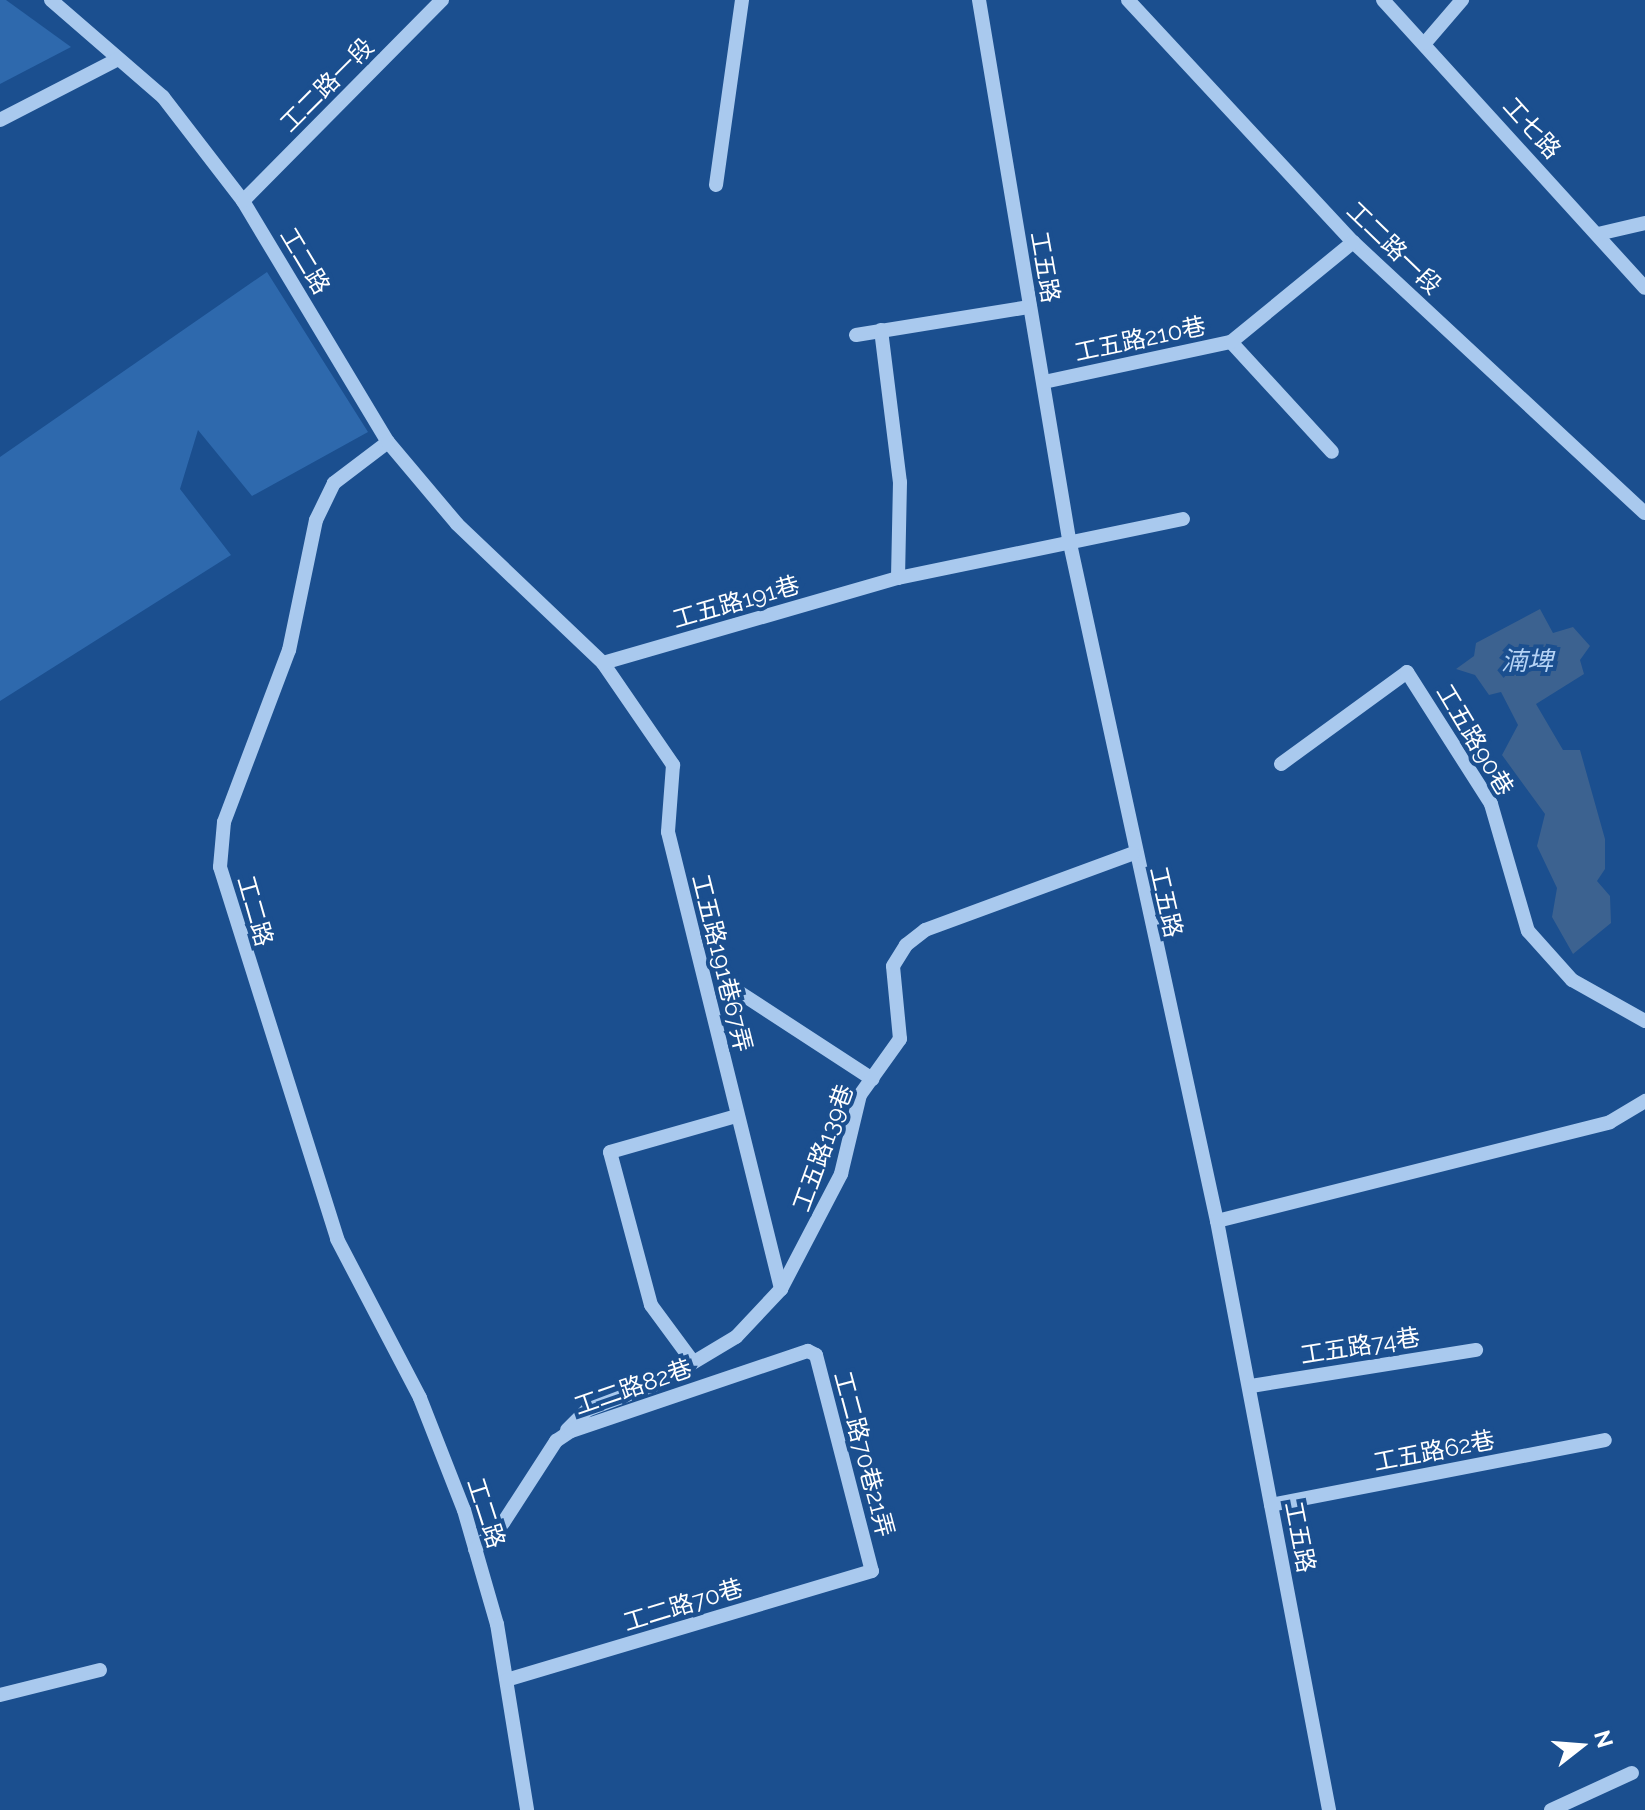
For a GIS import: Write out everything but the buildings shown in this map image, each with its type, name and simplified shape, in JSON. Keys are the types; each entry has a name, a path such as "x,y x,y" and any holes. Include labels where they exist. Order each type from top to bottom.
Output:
{"street":[{"name":"工二路","path":"51,0 163,97 243,201 388,442 334,483 316,520 289,650 264,733 224,822 220,867 337,1239 420,1398 475,1549 507,1680 527,1810"},
{"name":"工二路一段","path":"243,201 442,0"},
{"path":"716,185 742,0"},
{"name":"工五路","path":"979,0 1069,539 1132,854 1217,1221 1251,1386 1329,1810"},
{"name":"工二路一段","path":"1128,0 1353,242 1645,513"},
{"name":"工七路","path":"1383,0 1645,288"},
{"path":"1425,43 1462,0"},
{"path":"0,120 118,59"},
{"path":"1598,234 1645,223"},
{"name":"工五路210巷","path":"1044,382 1231,342 1353,242"},
{"path":"856,335 1028,307"},
{"path":"881,330 900,482 898,578"},
{"path":"1231,342 1332,452"},
{"path":"388,442 457,524 603,663"},
{"name":"工五路191巷","path":"603,663 898,578 1069,539 1183,519"},
{"name":"工五路191巷67弄","path":"603,663 673,765 668,832 781,1289"},
{"name":"工五路90巷","path":"1281,764 1407,672 1491,804 1528,931 1572,980 1645,1021"},
{"name":"工五路139巷","path":"556,1441 587,1410 693,1362 736,1337 781,1289 841,1174 860,1095 900,1039 893,966 906,945 925,930 1132,854"},
{"path":"725,983 872,1079"},
{"path":"1217,1221 1610,1122 1645,1101"},
{"path":"693,1362 651,1305 610,1152 736,1116"},
{"name":"工五路74巷","path":"1251,1386 1476,1350"},
{"name":"工二路82巷","path":"475,1549 503,1523 556,1441 808,1351"},
{"name":"工二路70巷21弄","path":"808,1351 816,1355 872,1571"},
{"name":"工五路62巷","path":"1271,1505 1605,1440"},
{"name":"工二路70巷","path":"507,1680 872,1571"},
{"path":"0,1695 100,1670"},
{"path":"1551,1810 1632,1773"}],"shaded area":[{"path":"0,0 6,0 71,47 0,84"},
{"path":"267,272 368,432 252,496 198,430 180,489 231,555 0,701 0,457"}],"water":[{"name":"湳埤","path":"1540,609 1553,633 1573,627 1590,646 1580,660 1584,674 1536,704 1563,750 1580,750 1605,839 1605,869 1597,881 1610,896 1611,923 1573,954 1552,917 1557,888 1537,846 1545,814 1502,755 1518,725 1501,692 1489,695 1475,675 1456,669 1474,656 1476,643"}]}
